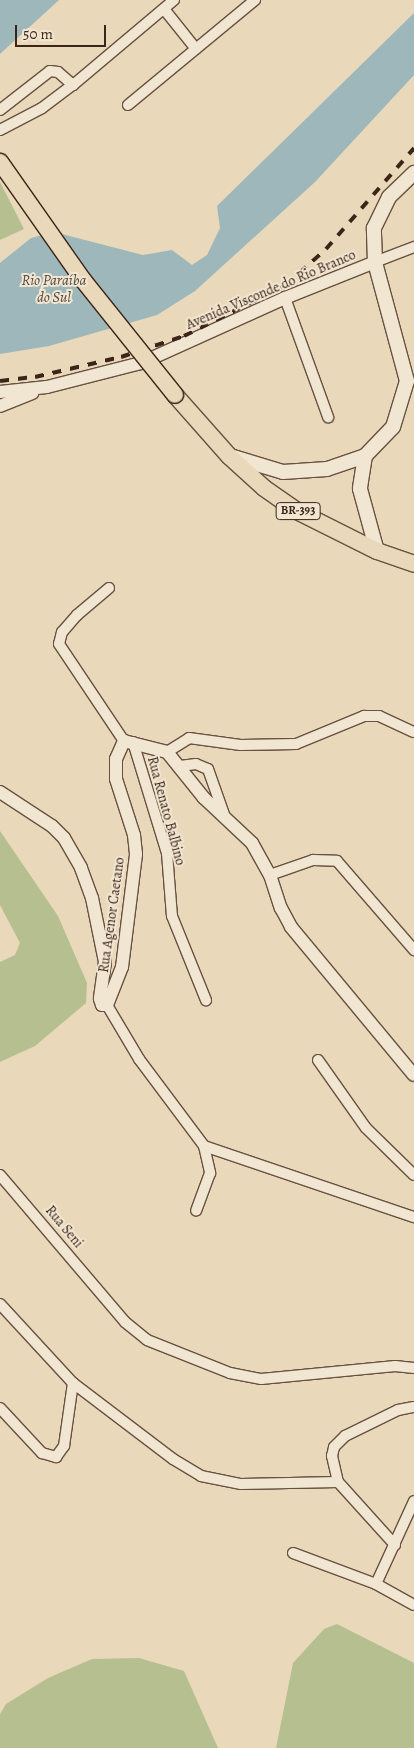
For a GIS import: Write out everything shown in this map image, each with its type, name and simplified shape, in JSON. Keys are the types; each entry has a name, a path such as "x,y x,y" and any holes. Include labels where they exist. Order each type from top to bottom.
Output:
{"highway":[{"name":"BR-393","path":"0,162 83,280 175,395 229,456 264,488 298,511 377,551 414,564"}],"main road":[{"path":"229,456 283,472 298,473 327,469 365,456 394,426 411,381 375,262 374,228 389,197 414,173"},
{"path":"365,456 361,472 361,495 377,551"}],"street":[{"path":"0,130 29,116 73,85 174,0"},
{"path":"128,105 255,0"},
{"path":"164,9 196,49"},
{"path":"0,110 50,71 58,72 73,85"},
{"name":"Avenida Visconde do Rio Branco","path":"47,387 141,363 285,298 414,247"},
{"path":"285,298 328,417"},
{"path":"0,392 47,387"},
{"path":"0,406 47,387"},
{"name":"Rua Renato Balbino","path":"109,588 77,615 62,632 59,644 129,742 167,853 172,916 206,1000"},
{"path":"167,752 189,738 241,745 296,744 364,716 379,716 414,732"},
{"path":"129,742 167,752 180,766 197,790 252,843 270,875 288,923 414,1075"},
{"name":"Rua Agenor Caetano","path":"107,1005 120,972 136,854 134,835 116,779 116,759 129,742"},
{"path":"180,766 196,764 208,769 225,817"},
{"name":"Rua Agenor Caetano","path":"0,792 52,826 77,860 92,898 99,935 105,974 100,1000 102,1005 107,1005 139,1059 204,1146 210,1173 196,1211"},
{"path":"270,875 313,860 336,861 414,950"},
{"path":"318,1060 366,1128 414,1174"},
{"path":"204,1146 414,1217"},
{"name":"Rua Seni","path":"0,1175 105,1298 147,1340 230,1373 270,1379 395,1366 414,1368"},
{"path":"0,1304 73,1383 173,1460 201,1476 241,1484 338,1482"},
{"path":"0,1408 42,1453 56,1457 64,1446 73,1383"},
{"path":"395,1545 338,1482 332,1456 334,1447 360,1427 398,1410 414,1407"},
{"path":"376,1584 414,1500"},
{"path":"293,1553 376,1584 414,1605"}],"green space":[{"path":"0,182 24,229 0,240"},
{"path":"0,831 58,916 87,983 86,1003 35,1046 0,1062 0,962 15,955 20,943 0,905"},
{"path":"337,1624 414,1663 414,1748 276,1748 293,1663 324,1629"},
{"path":"139,1658 184,1671 218,1748 0,1748 0,1714 6,1704 48,1678 92,1659"}],"water":[{"path":"0,0 59,0 0,54"},
{"name":"Rio Paraíba do Sul","path":"414,13 414,75 315,182 195,291 157,315 49,346 0,354 0,263 31,238 54,232 143,255 172,250 192,265 207,255 220,228 217,206"}],"railway":[{"path":"0,381 35,377 121,357 184,336 286,285 326,249 414,148"}]}
